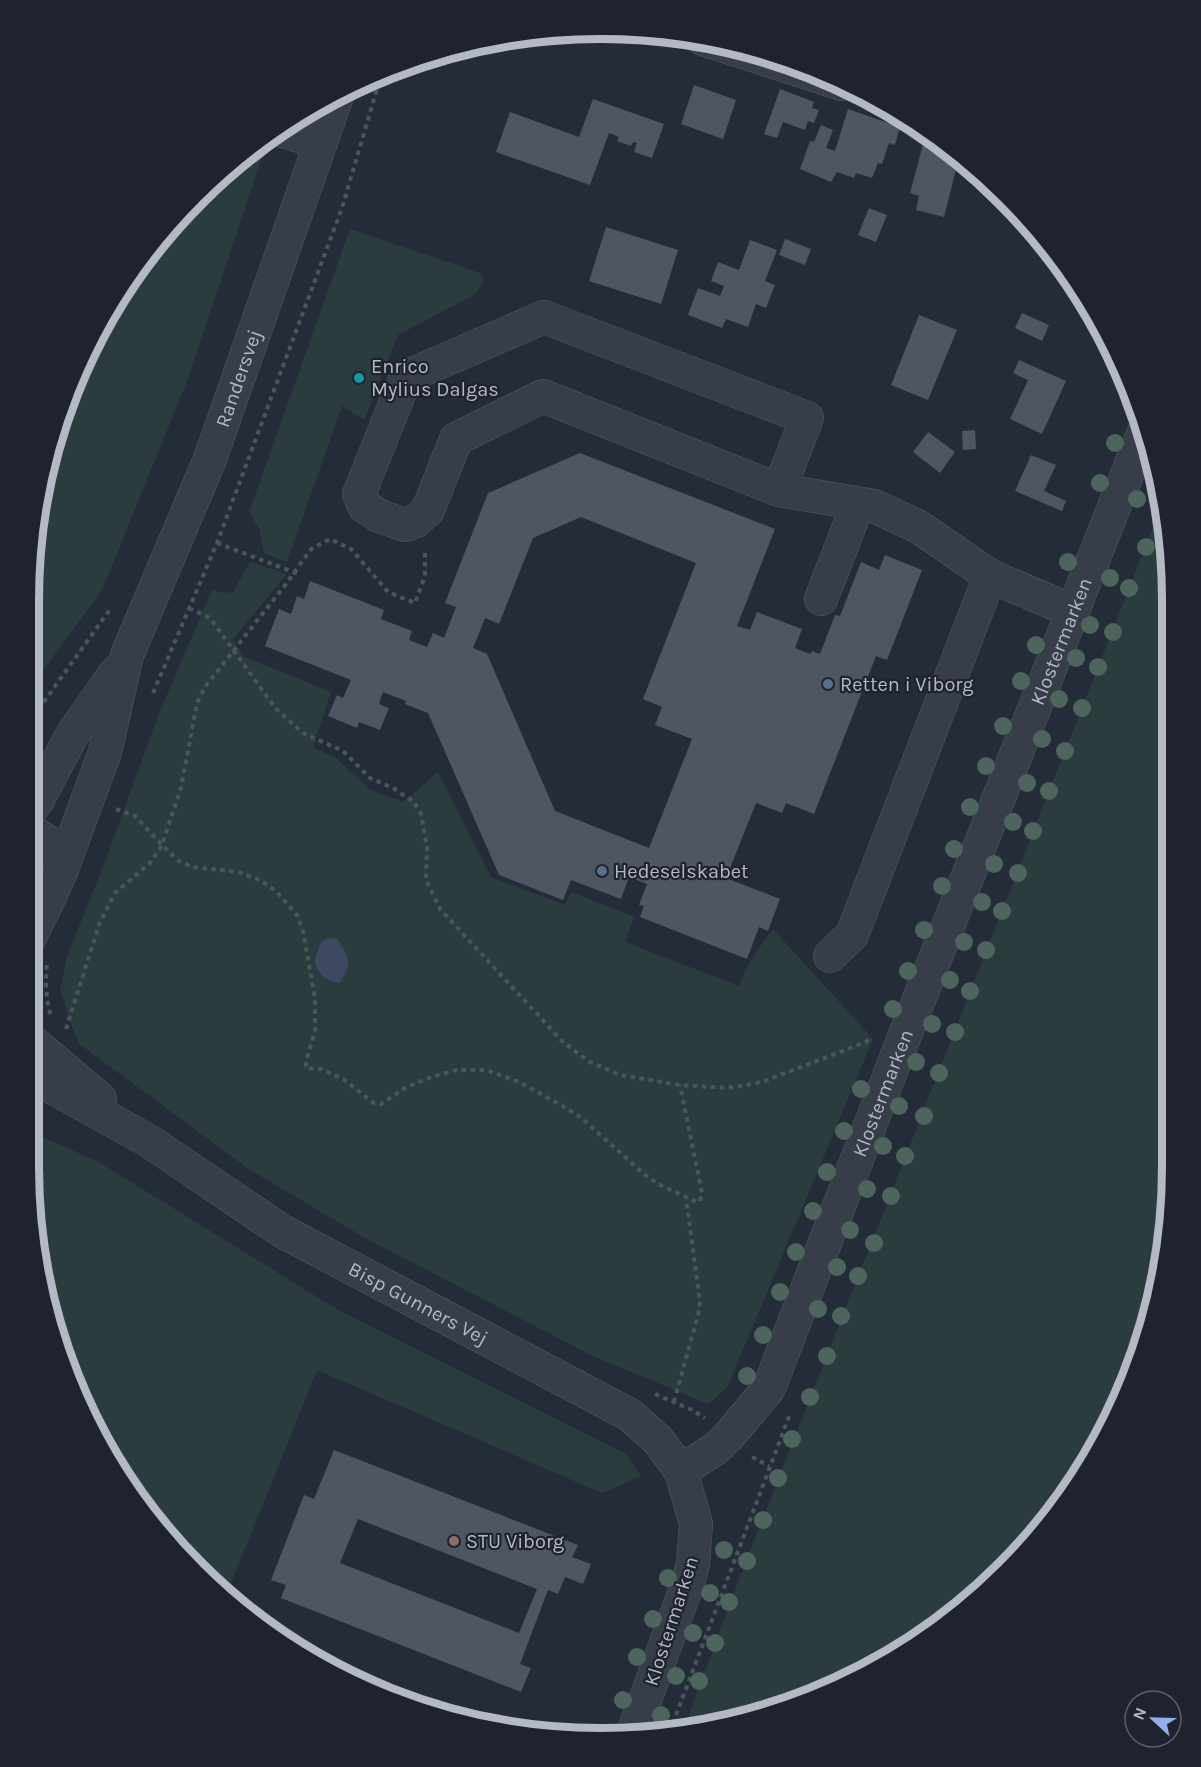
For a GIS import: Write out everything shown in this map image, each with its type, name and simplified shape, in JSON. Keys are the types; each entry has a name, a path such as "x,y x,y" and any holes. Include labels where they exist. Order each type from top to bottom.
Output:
{"street":[{"name":"Randersvej","path":"39,919 62,869 105,752 127,655 210,459 333,107"},
{"path":"291,133 321,142"},
{"path":"778,490 807,418 544,317 406,377 359,494 364,506 378,516 405,525 416,520 428,510 456,439 543,396 778,490 874,506 919,527 990,576 1072,611"},
{"name":"Klostermarken","path":"635,1727 688,1583 693,1563 696,1524 681,1471 715,1449 769,1388 1139,443"},
{"path":"821,598 858,504"},
{"path":"830,956 852,935 990,576"},
{"name":"Randersvej","path":"39,797 72,735 127,655"},
{"path":"39,834 51,844 62,869"},
{"name":"Bisp Gunners Vej","path":"39,1047 149,1141"},
{"name":"Bisp Gunners Vej","path":"39,1080 149,1141 282,1231 630,1415 658,1440 681,1471"}],"path":[{"path":"63,1039 100,922 115,893 149,864 162,845 181,788 197,703 205,687 311,549 330,539 351,549 388,592 415,603 425,576 426,542"},
{"path":"217,543 301,575"},
{"path":"39,709 115,603"},
{"path":"189,608 210,618 276,709 303,733 343,751 370,778 393,788 414,802 421,814 427,847 426,879 440,909 562,1042 588,1061 620,1075 680,1085 727,1088 762,1082 866,1042 872,1036"},
{"path":"109,807 135,816 179,861 192,867 238,872 260,880 276,891 297,915 303,931 315,998 315,1031 306,1068 321,1070 343,1079 374,1103 381,1104 405,1088 430,1077 457,1070 486,1070 519,1082 579,1116 644,1174 658,1184 697,1202 700,1201 702,1193 680,1085"},
{"path":"674,1402 700,1302 686,1197"},
{"path":"675,1718 769,1466"}],"shaded area":[{"path":"264,152 188,379 102,590 39,676 40,564 44,527 58,455 82,386 114,320 155,259 203,203"},
{"path":"350,229 480,273 484,281 476,294 398,335 364,420 342,406 287,562 264,553 259,529 249,512"},
{"path":"1156,520 1162,600 1161,1203 1157,1240 1143,1312 1119,1381 1087,1447 1046,1508 998,1564 942,1612 881,1653 815,1685 746,1709 687,1721 741,1574"},
{"path":"250,562 287,574 233,639 244,657 331,692 313,747 336,758 370,790 403,802 438,772 491,877 565,905 571,892 634,917 625,942 739,986 754,956 773,929 873,1039 727,1388 708,1404 591,1355 367,1239 250,1170 78,1043 60,990 67,956 105,862 159,713 212,590 223,593 233,592"},
{"path":"39,1136 97,1161 338,1310 626,1454 641,1476 602,1493 317,1370 229,1588 178,1537 155,1508 114,1447 82,1381 58,1312 50,1276 40,1203"}],"water":[{"path":"328,938 337,939 347,956 347,971 339,983 323,976 316,966 315,961 321,942"}],"building":[{"path":"694,85 736,100 723,139 681,124"},
{"path":"780,89 814,102 812,108 819,110 814,123 808,121 805,130 783,122 777,138 764,134"},
{"path":"593,99 664,124 652,158 634,152 637,143 633,142 631,146 617,141 619,137 609,133 590,185 496,152 510,112 579,137"},
{"path":"848,109 900,127 895,145 889,143 882,164 878,163 872,178 856,173 854,178 837,172 831,182 800,169 810,141 814,142 821,125 833,130 826,148 835,151"},
{"path":"924,142 957,167 944,217 916,210 919,196 910,193"},
{"path":"869,208 887,215 876,242 858,235"},
{"path":"606,227 678,250 661,304 589,281"},
{"path":"785,239 811,249 805,265 779,255"},
{"path":"750,240 777,250 765,281 775,285 766,308 756,304 748,327 726,319 722,328 688,315 698,288 720,296 724,286 711,281 718,262 739,270"},
{"path":"1022,313 1049,325 1042,341 1015,328"},
{"path":"919,315 957,330 928,400 891,385"},
{"path":"1019,360 1066,381 1042,434 1010,419 1028,380 1013,373"},
{"path":"975,430 976,449 963,450 962,431"},
{"path":"928,432 955,452 940,473 913,452"},
{"path":"580,453 775,529 737,626 750,630 757,612 802,629 795,648 810,654 812,651 820,654 835,615 840,616 861,562 879,570 885,555 922,570 887,660 876,656 814,814 786,803 782,813 756,803 726,878 780,899 768,931 759,927 747,959 640,917 644,906 639,905 647,884 629,877 621,899 571,880 563,900 499,875 428,713 383,692 379,704 389,708 380,730 359,722 357,728 328,716 337,695 343,698 351,680 265,646 279,609 291,614 297,596 304,599 310,581 384,610 381,619 412,631 409,640 427,647 433,633 444,638 456,607 445,603 488,493","holes":["581,517 696,563 643,699 662,707 655,725 692,739 649,848 555,811 487,654 473,648 485,618 499,624 533,538"]},
{"path":"1031,455 1056,465 1044,491 1066,501 1062,511 1015,491"},
{"path":"334,1450 578,1545 572,1557 591,1564 583,1584 565,1577 558,1594 548,1590 520,1664 531,1668 521,1692 281,1598 286,1585 271,1580 304,1495 314,1499","holes":["358,1519 537,1589 519,1633 340,1563"]}],"place":[{"name":"Enrico Mylius Dalgas","path":"359,378"},
{"name":"Retten i Viborg","path":"828,684"},
{"name":"Hedeselskabet","path":"602,871"},
{"name":"STU Viborg","path":"454,1541"}]}
